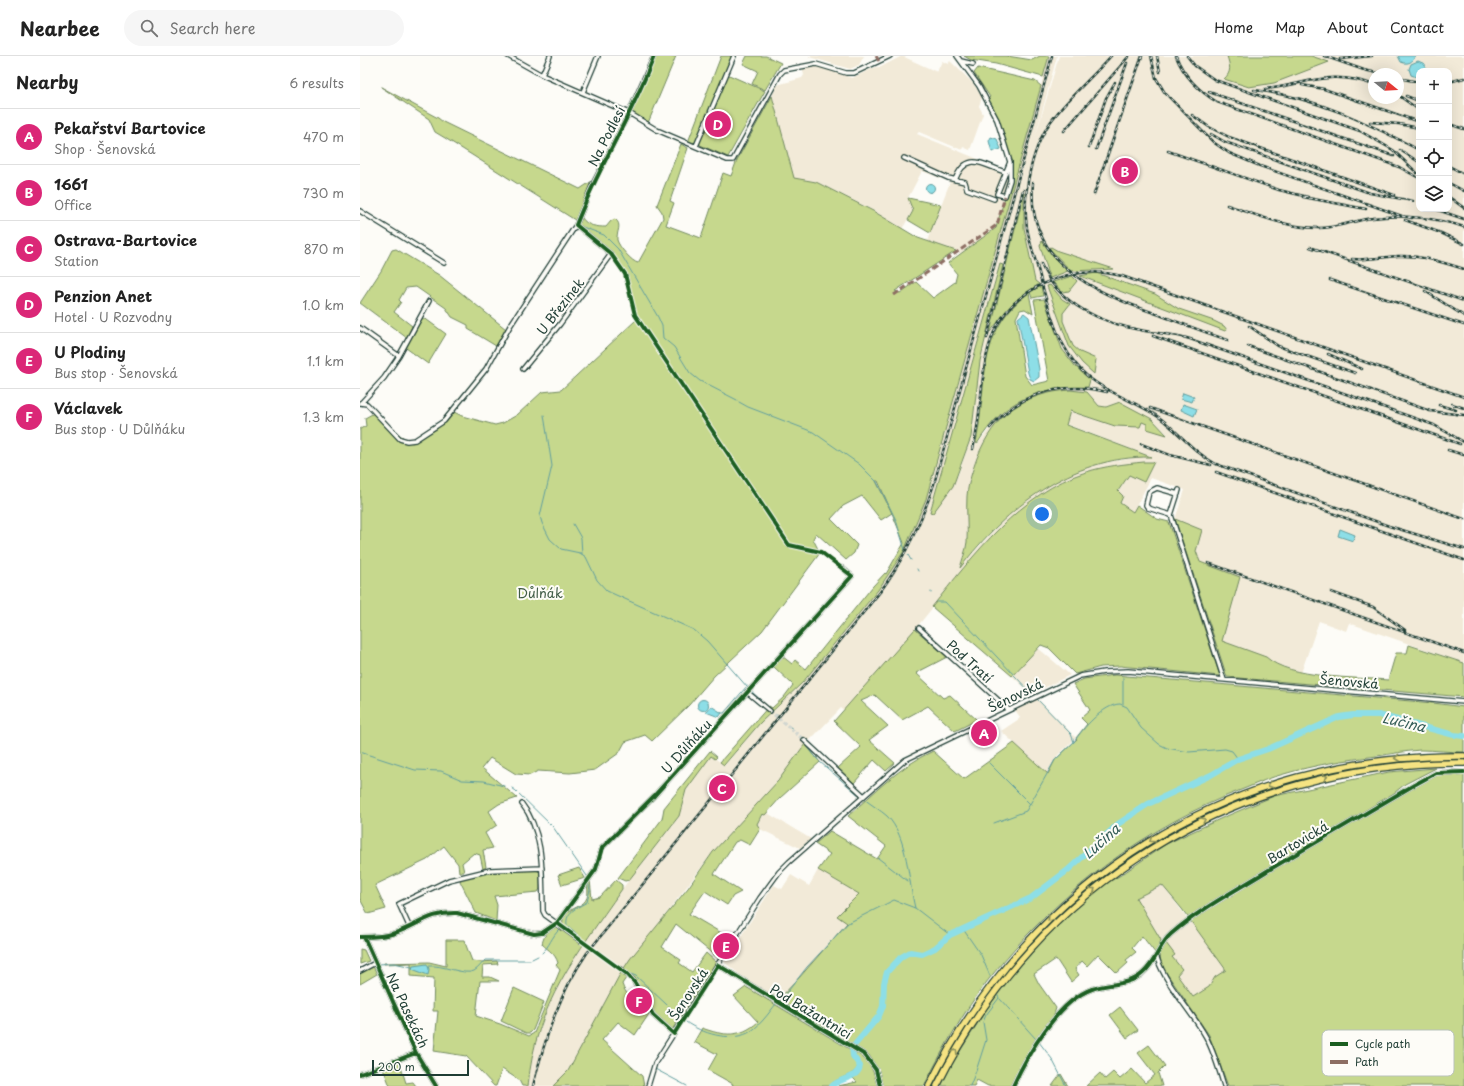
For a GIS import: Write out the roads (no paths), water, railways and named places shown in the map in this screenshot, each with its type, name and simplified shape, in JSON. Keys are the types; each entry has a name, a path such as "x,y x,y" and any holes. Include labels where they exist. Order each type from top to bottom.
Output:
{"highway":[{"path":"929,1086 966,1020 995,979 1021,948 1087,885 1156,837 1191,818 1232,799 1304,775 1359,764 1401,758 1464,756"},
{"path":"937,1086 966,1032 1016,965 1037,941 1091,891 1159,843 1235,806 1305,782 1347,772 1382,767 1422,763 1464,763"}],"street":[{"path":"508,56 542,75 629,113 657,130 728,160 733,160 780,74 784,70 816,64 846,73 854,73 890,56"},
{"path":"542,75 550,56"},
{"path":"583,92 598,56"},
{"name":"Na Podlesí","path":"360,403 367,404 400,439 407,441 415,440 444,421 486,369 510,326 576,225 592,186 629,113 654,56"},
{"path":"696,146 734,56"},
{"path":"957,56 979,86 997,120 1010,162 1010,180 1005,196 997,194 1010,162"},
{"path":"961,62 973,64"},
{"path":"904,158 948,178 965,182 967,189 994,199"},
{"path":"955,180 962,167 972,161 979,162 1005,172"},
{"path":"360,211 444,263"},
{"name":"U Březinek","path":"523,369 560,324 611,254 576,225"},
{"path":"360,403 384,378 399,356 429,301"},
{"path":"360,328 399,356"},
{"path":"1171,515 1148,508 1146,505 1147,495 1149,492 1157,488 1178,492 1171,515 1224,680"},
{"name":"U Důlňáku","path":"557,923 596,869 602,848 654,796 852,576 842,568"},
{"name":"Pod Tratí","path":"919,628 1008,710"},
{"name":"Šenovská","path":"648,1086 652,1069 779,872 905,760 1080,676 1104,672 1128,671 1464,702"},
{"path":"747,692 770,711"},
{"path":"804,740 864,796"},
{"name":"Bartovická","path":"1013,1086 1048,1026 1071,1003 1091,989 1128,982 1143,974 1157,958 1160,947 1169,935 1206,908 1436,773 1464,772"},
{"path":"522,804 534,828 540,849 543,912 581,941"},
{"path":"409,926 399,904 448,880 490,870 542,868"},
{"name":"Na Pasekách","path":"436,1086 416,1053 362,937 394,933 423,919 447,913 457,913 534,934 542,933 557,923"},
{"path":"1157,958 1161,971 1205,1036 1214,1054 1224,1086"},
{"name":"Na Pasekách","path":"360,971 375,963"},
{"name":"Pod Bažantnicí","path":"718,965 862,1054 873,1065 880,1086"},
{"path":"621,969 633,980 652,1015 674,1034"},
{"path":"360,1074 416,1053"}],"water":[{"path":"1398,56 1415,56 1412,61 1406,63 1401,62"},
{"path":"1418,61 1425,64 1426,68 1416,68 1416,77 1411,75 1409,69 1411,64"},
{"path":"991,137 997,139 1001,149 992,152 989,141"},
{"path":"930,183 935,188 930,193 925,188"},
{"path":"1024,313 1029,317 1039,369 1039,377 1034,381 1030,379 1028,373 1018,318"},
{"path":"1183,393 1194,397 1192,402 1181,399"},
{"path":"1183,404 1197,409 1194,416 1181,410"},
{"path":"1340,529 1355,535 1353,541 1338,536"},
{"path":"701,700 705,700 707,701 707,709 701,710 698,707 698,703"},
{"path":"711,706 722,713 719,717 706,712"},
{"path":"427,964 429,969 428,975 412,969 413,966"}],"waterway":[{"path":"575,224 579,210"},
{"path":"580,226 604,235 618,249 658,317 662,326 663,338 674,347 690,373 700,381 737,400"},
{"path":"739,402 748,407 813,432 859,464 877,482 896,520 905,550"},
{"path":"544,415 552,466 540,516 550,539 561,549 580,553 586,557 597,580 607,591 694,630 707,641 748,688"},
{"path":"573,524 581,538 582,554"},
{"path":"908,555 911,560"},
{"path":"937,602 945,602 1032,694"},
{"path":"1123,678 1123,704"},
{"path":"721,713 724,713 747,686"},
{"path":"750,690 767,706"},
{"path":"1037,699 1071,734 1074,742 1094,718 1107,708 1120,704 1127,707 1141,728 1159,744 1167,748 1189,752 1225,749 1232,751 1238,759"},
{"name":"Lučina","path":"832,1086 853,1076 859,1070 860,1066 853,1056 852,1048 879,1016 883,1006 884,983 887,972 901,957 910,952 922,954 935,948 950,935 1031,898 1068,870 1118,824 1148,804 1211,775 1238,759 1268,749 1339,717 1353,715 1379,715 1454,735 1464,736"},
{"path":"789,726 794,730"},
{"path":"994,823 1026,811 1055,760 1074,742"},
{"path":"805,743 818,760"},
{"path":"360,752 415,770 441,771 462,780 484,781 504,786"},
{"path":"820,762 861,797"},
{"path":"989,763 1031,805"},
{"path":"512,788 553,827 587,876"},
{"path":"864,799 887,816 899,835 906,859 915,908"},
{"path":"878,858 908,881"},
{"path":"585,941 567,925 567,921 572,911 587,902 590,890 588,882"},
{"path":"781,1000 807,967 848,923 894,900 915,908 950,935"},
{"path":"542,953 560,929"},
{"path":"963,929 981,955 990,976"},
{"path":"429,966 470,972 474,971 485,960 530,960 538,956"},
{"path":"379,964 394,963 412,967"},
{"path":"628,973 636,976 681,1018"},
{"path":"970,1086 986,1040 983,1022 986,1015 999,998 998,996"},
{"path":"1000,999 1036,1039"},
{"path":"686,1022 707,1033 733,1037 741,1036 756,1027 776,1004"},
{"path":"1039,1042 1052,1059 1066,1086"},
{"path":"655,1069 687,1086"}],"tunnel":[{"path":"770,711 804,740"},
{"path":"581,941 621,969"}],"railway":[{"path":"533,1086 554,1017 568,984 587,953 880,592 912,540 924,513 934,484 1052,56"},
{"path":"1111,56 1068,101 1047,127 1040,140 1030,169 1026,199 1027,228 1044,293 1056,329 1074,361 1091,379 1160,418 1200,454 1216,464 1389,526 1464,549"},
{"path":"1064,131 1129,56"},
{"path":"1094,194 1142,56"},
{"path":"1151,56 1156,78 1165,93 1213,142 1229,153 1260,166 1402,216 1412,218"},
{"path":"1157,56 1160,72"},
{"path":"1176,56 1183,70 1193,82 1204,93 1217,102 1399,167 1416,176"},
{"path":"1187,56 1195,66 1215,80 1360,131 1393,150 1416,172"},
{"path":"1324,56 1368,71"},
{"path":"1340,59 1372,56"},
{"path":"1096,149 1127,63"},
{"path":"1265,89 1332,78 1344,78 1368,83"},
{"path":"1452,81 1464,78"},
{"path":"1404,79 1416,81"},
{"path":"1089,147 1106,98 1115,82"},
{"path":"1302,85 1324,89 1416,121"},
{"path":"1254,90 1298,98 1340,112 1416,148"},
{"path":"1209,92 1394,156"},
{"path":"1406,96 1416,100"},
{"path":"1404,99 1416,108"},
{"path":"1192,115 1209,127 1229,137 1394,195"},
{"path":"1370,122 1399,124 1416,127"},
{"path":"1452,125 1464,129"},
{"path":"1211,134 1225,142 1370,193 1413,201"},
{"path":"1400,150 1416,160"},
{"path":"1168,151 1279,190 1308,197"},
{"path":"1452,168 1464,174"},
{"path":"1033,183 1034,211 1040,234 1052,254 1068,270 1088,284 1110,296 1228,340"},
{"path":"1452,185 1464,191"},
{"path":"987,338 1023,190"},
{"path":"1303,197 1366,209"},
{"path":"1452,199 1464,208"},
{"path":"1227,205 1295,226 1326,228 1366,219 1395,216 1431,219 1464,227"},
{"path":"1444,212 1464,219"},
{"path":"1405,220 1441,233 1464,244"},
{"path":"1310,247 1464,301"},
{"path":"1352,259 1407,256 1423,258 1464,269"},
{"path":"1041,264 1059,291 1084,310 1099,318 1129,328 1190,339 1434,425 1464,442"},
{"path":"973,449 978,424 987,354 993,333 1004,314 1021,297 1045,283 1064,276 1083,272 1102,272 1122,276 1464,397"},
{"path":"1330,280 1464,325"},
{"path":"1425,291 1464,316"},
{"path":"1249,326 1278,346 1355,373"},
{"path":"1153,336 1460,444"},
{"path":"1248,346 1430,411 1464,415"},
{"path":"1328,354 1362,369"},
{"path":"990,428 1014,406 1028,398 1042,393 1058,389 1074,388 1107,392"},
{"path":"1452,404 1464,408"},
{"path":"1439,405 1456,410"},
{"path":"1150,408 1464,519"},
{"path":"1141,444 1170,455 1211,465"},
{"path":"1448,450 1464,455"},
{"path":"1216,472 1464,560"},
{"path":"1208,563 1464,653"},
{"path":"1331,592 1373,607 1405,630"}],"place":[{"name":"Penzion Anet","path":"718,124"},
{"name":"1661","path":"1125,171"},
{"name":"Pekařství Bartovice","path":"984,733"},
{"name":"Ostrava-Bartovice","path":"722,788"},
{"name":"U Plodiny","path":"726,946"},
{"name":"Václavek","path":"639,1001"}],"park label":[{"name":"Důlňák","path":"540,592"}]}
